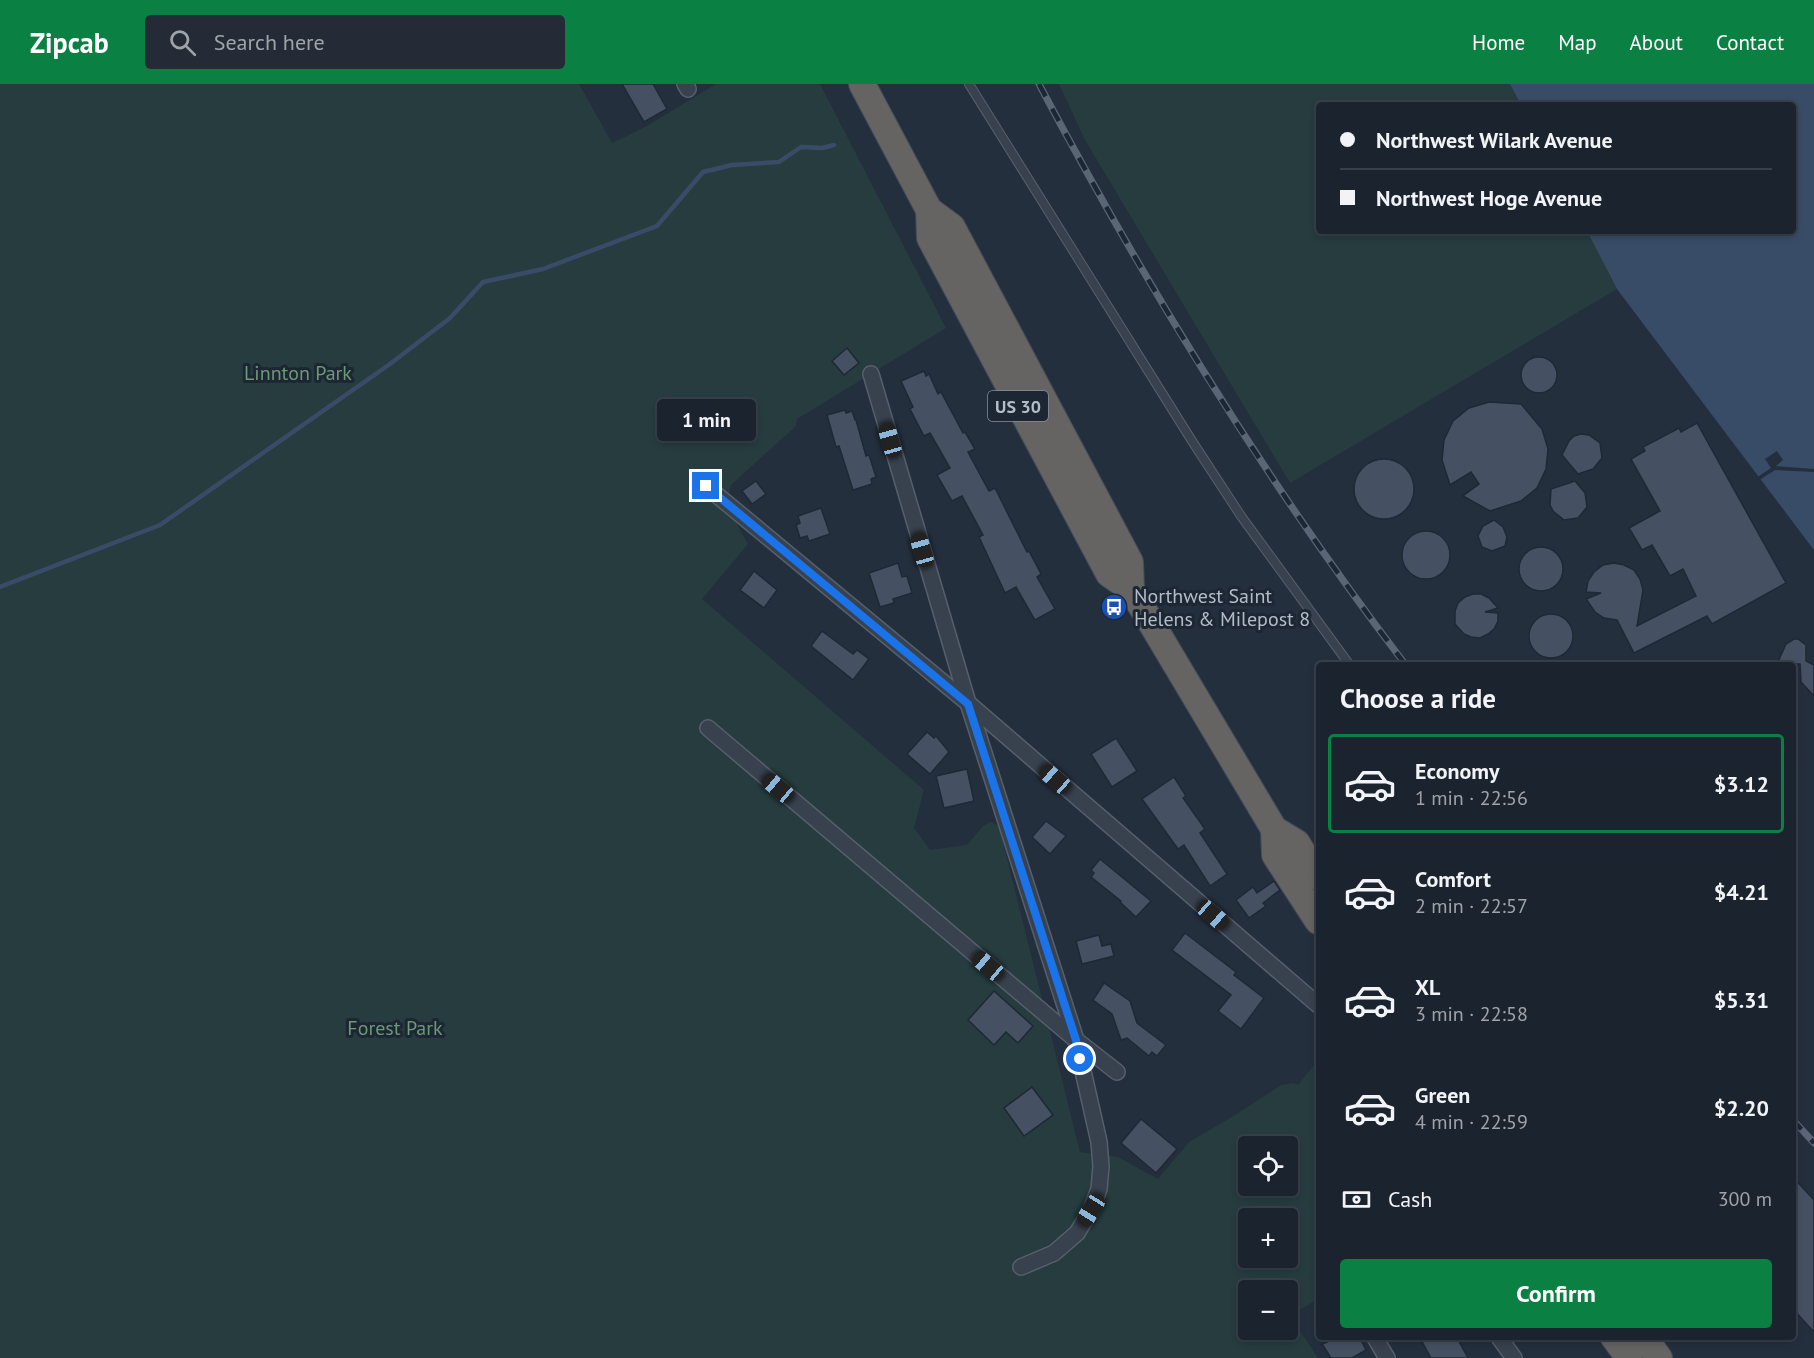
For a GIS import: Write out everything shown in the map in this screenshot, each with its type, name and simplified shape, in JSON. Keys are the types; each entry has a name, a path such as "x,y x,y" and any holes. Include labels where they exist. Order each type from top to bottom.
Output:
{"highway":[{"name":"US 30","path":"862,84 929,210 930,238 1109,574 1131,589 1274,829 1297,843 1316,874"},
{"name":"US 30","path":"1274,829 1275,855 1316,918"},
{"path":"1616,1340 1629,1358"},
{"path":"1646,1340 1659,1358"}],"street":[{"path":"871,374 968,704 1076,1040 1099,1142 1101,1166 1099,1189 1091,1210 1077,1233 1054,1253 1021,1268"},
{"path":"706,486 968,704 1316,1003"},
{"path":"708,728 1076,1040 1117,1072"},
{"path":"1376,1340 1387,1358"},
{"path":"1501,1340 1514,1358"}],"lane":[{"path":"969,84 1241,516 1348,662"}],"green space":[{"path":"0,84 579,84 612,143 647,126 716,84 820,84 946,328 797,419 796,426 731,485 727,507 748,544 702,599 924,790 914,828 930,850 967,845 983,826 991,822 999,826 1080,1152 1118,1157 1158,1179 1189,1142 1281,1085 1294,1083 1298,1085 1316,1062 1316,1300 1298,1311 1298,1280 1238,1280 1238,1340 1298,1340 1298,1328 1318,1358 0,1358"},
{"path":"1059,84 1510,84 1519,102 1316,102 1316,234 1589,234 1617,289 1290,483 1085,140"}],"water":[{"path":"1510,84 1814,84 1814,550 1617,289 1589,234 1796,234 1796,102 1519,102"}],"pier":[{"path":"1777,451 1783,460 1776,466 1814,469 1814,472 1775,470 1758,481 1756,478 1771,468 1765,459"}],"building":[{"path":"622,84 653,84 667,109 644,122"},
{"path":"847,348 859,363 844,375 832,361"},
{"path":"1539,357 1552,362 1557,375 1552,388 1539,393 1526,388 1521,375 1526,362"},
{"path":"924,371 926,376 929,374 938,394 941,392 963,433 965,432 975,449 968,452 989,491 995,488 1027,552 1029,551 1041,574 1037,577 1055,609 1035,620 1016,587 1005,593 979,537 983,535 962,496 952,501 937,475 950,468 930,433 924,436 910,409 913,407 901,381"},
{"path":"1489,402 1521,404 1542,429 1548,449 1546,469 1537,488 1521,501 1490,511 1463,496 1479,484 1471,472 1450,485 1442,460 1444,440 1453,421 1469,408"},
{"path":"845,410 846,413 852,411 866,456 869,455 876,477 871,479 872,484 853,490 839,446 836,447 827,415"},
{"path":"1697,423 1786,583 1712,624 1707,616 1634,653 1617,620 1604,618 1595,612 1586,599 1601,593 1586,592 1588,581 1603,565 1614,563 1634,570 1643,590 1637,626 1696,596 1683,569 1670,576 1652,545 1642,550 1629,528 1660,511 1631,459 1645,451 1643,447 1679,428 1681,432"},
{"path":"1581,434 1589,435 1600,443 1602,458 1593,469 1578,474 1562,455 1569,441"},
{"path":"1378,459 1390,459 1406,467 1412,477 1414,489 1412,501 1406,511 1390,519 1378,519 1362,511 1354,495 1354,483 1362,467"},
{"path":"756,481 766,494 752,504 742,491"},
{"path":"1575,481 1585,493 1587,507 1578,518 1564,520 1553,511 1550,505 1551,489"},
{"path":"821,508 830,534 809,541 807,536 800,538 796,525 800,523 798,516"},
{"path":"1494,520 1503,527 1507,537 1505,546 1492,551 1482,547 1478,536 1483,526"},
{"path":"1426,531 1443,538 1450,555 1443,572 1426,579 1409,572 1402,555 1409,538"},
{"path":"1541,547 1556,554 1563,569 1556,584 1541,591 1526,584 1519,569 1526,554"},
{"path":"898,563 902,577 907,576 912,593 893,599 894,603 880,607 869,573"},
{"path":"754,571 777,590 764,608 740,590"},
{"path":"1473,594 1481,594 1489,598 1498,608 1485,612 1498,613 1498,621 1494,629 1480,638 1464,634 1455,624 1455,611 1458,603"},
{"path":"1551,614 1566,621 1573,636 1566,651 1551,658 1536,651 1529,636 1536,621"},
{"path":"822,631 853,654 857,650 869,659 853,680 811,646"},
{"path":"1798,639 1806,645 1806,661 1814,665 1814,696 1801,682 1800,664 1778,662 1786,644"},
{"path":"927,732 934,738 936,736 949,752 930,774 907,754"},
{"path":"1116,738 1137,771 1112,787 1091,754"},
{"path":"967,769 974,801 944,808 936,776"},
{"path":"1174,777 1186,796 1183,798 1205,829 1200,833 1227,874 1210,886 1184,845 1178,849 1142,799"},
{"path":"1046,821 1066,836 1050,854 1032,837"},
{"path":"1100,859 1151,901 1136,917 1121,901 1091,877 1094,873 1091,870"},
{"path":"1274,881 1280,890 1263,903 1266,906 1249,918 1236,900 1253,887 1257,893"},
{"path":"1185,933 1236,972 1234,975 1264,998 1241,1029 1218,1011 1231,995 1172,950"},
{"path":"1099,935 1102,946 1111,944 1114,956 1082,964 1076,941"},
{"path":"1104,983 1130,1001 1137,1023 1166,1045 1157,1056 1152,1052 1149,1056 1127,1038 1121,1040 1112,1014 1093,1000"},
{"path":"994,991 1033,1026 1018,1043 1006,1032 994,1045 968,1020"},
{"path":"1032,1087 1053,1115 1024,1136 1004,1108"},
{"path":"1141,1119 1177,1149 1156,1173 1121,1143"},
{"path":"1796,1180 1814,1200 1814,1332 1796,1312"},
{"path":"1326,1340 1361,1340 1366,1350 1352,1358 1331,1358 1322,1344 1327,1342"},
{"path":"1421,1340 1458,1340 1468,1358 1431,1358"}],"waterway":[{"path":"0,587 160,525 390,364 450,318 483,282 543,269 657,226 703,172 732,165 779,162 801,147 822,148 834,145"}],"railway":[{"path":"1039,84 1122,234 1210,382 1304,525 1404,662"},
{"path":"1796,1123 1814,1143"}],"place":[{"name":"Northwest Saint Helens & Milepost 8","path":"1114,607"}],"route":[{"path":"706,486 968,704 1076,1040 1080,1059"}],"park label":[{"name":"Linnton Park","path":"298,373"},
{"name":"Forest Park","path":"395,1028"}]}
